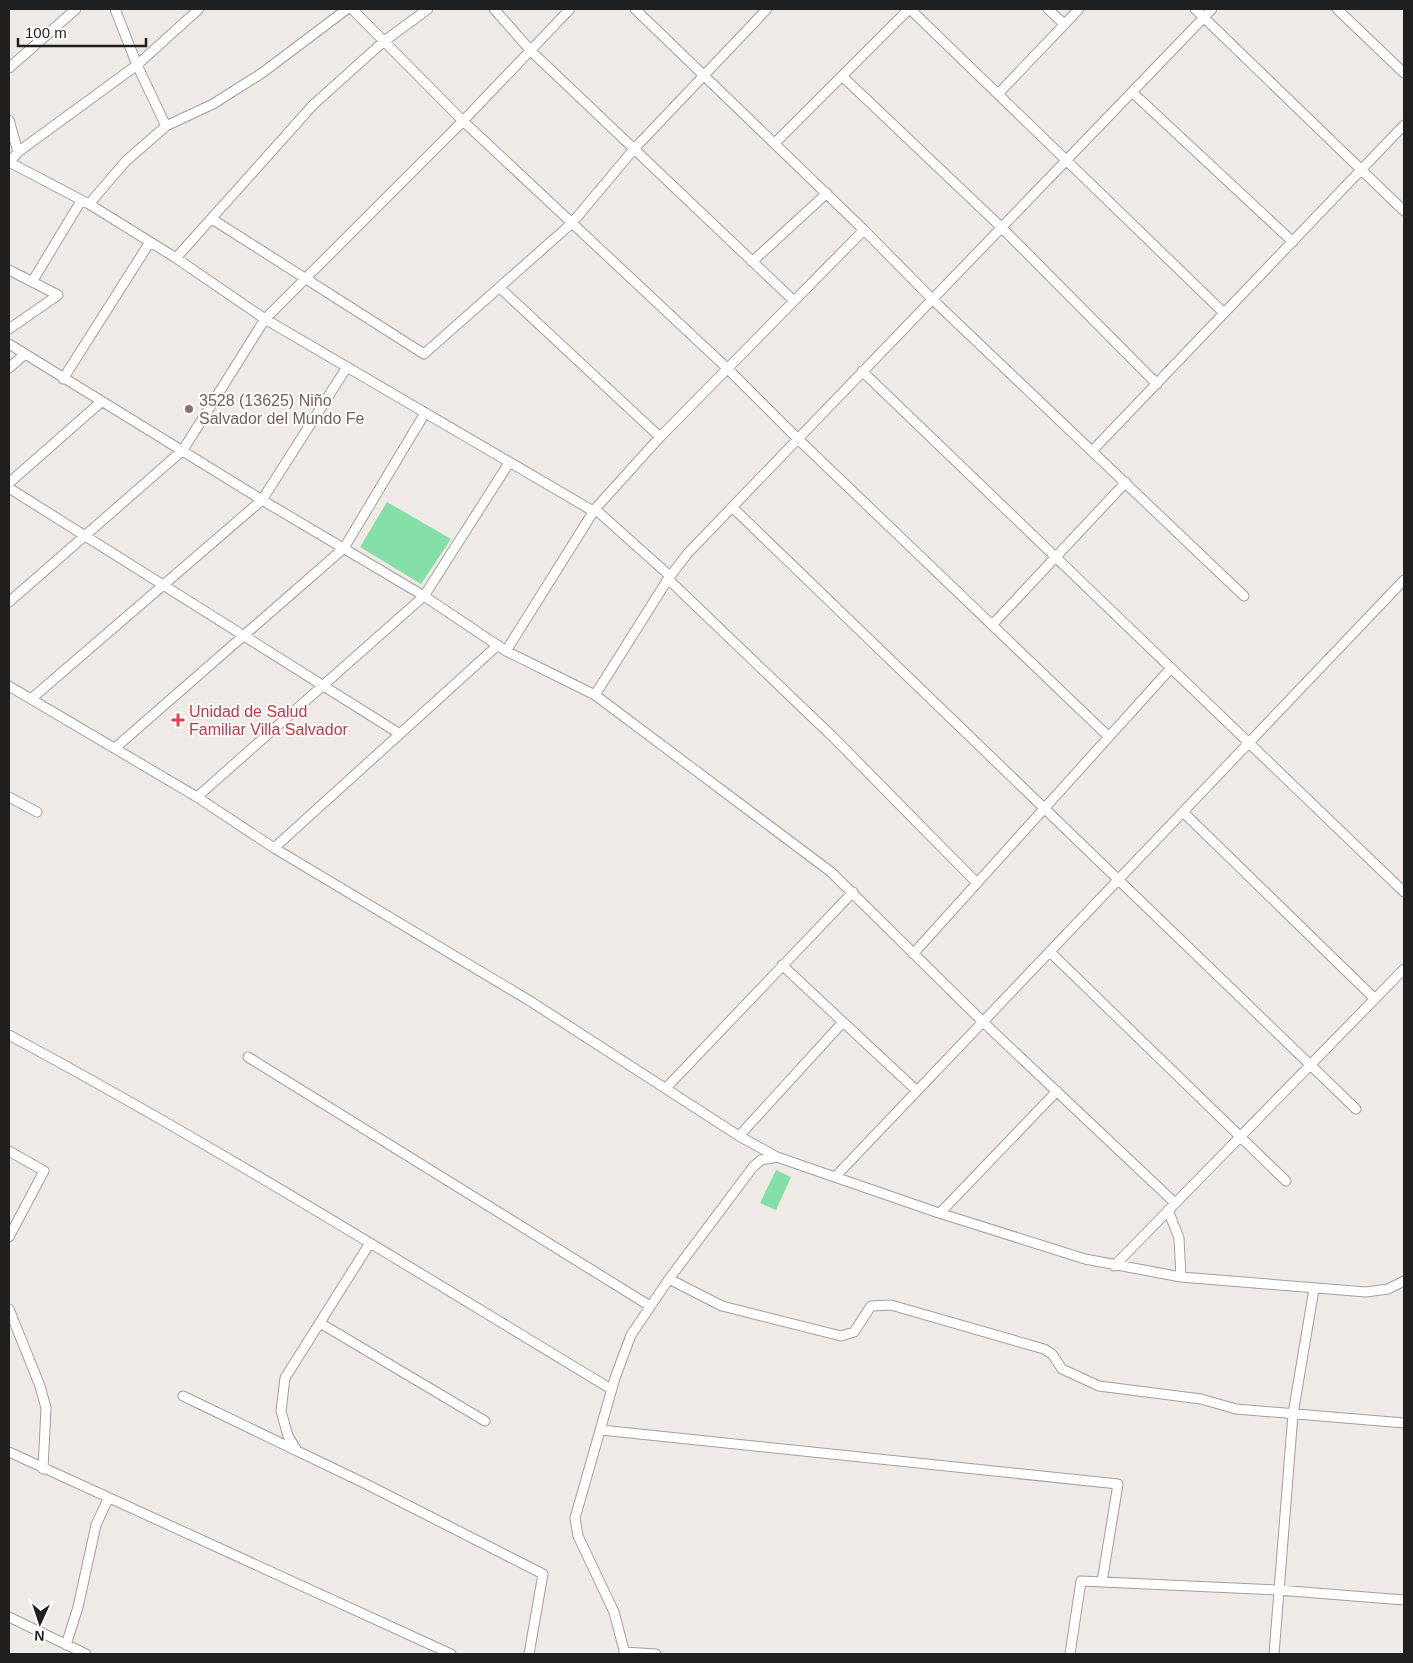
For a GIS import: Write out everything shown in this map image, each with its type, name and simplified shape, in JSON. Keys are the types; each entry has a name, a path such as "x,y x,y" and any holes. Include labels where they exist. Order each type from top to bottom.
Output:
{"street":[{"path":"9,68 76,9"},
{"path":"115,9 137,65 166,126"},
{"path":"199,9 137,65 18,152 9,162 85,202 176,258 265,319 594,510 669,577 833,737 977,883"},
{"path":"32,282 85,202 126,161 166,126 214,104 262,72 347,9"},
{"path":"352,9 463,121 728,369 1109,737"},
{"path":"176,258 313,105 383,42 428,9"},
{"path":"494,9 531,51 794,301"},
{"path":"9,602 183,450 265,319 463,121 570,9"},
{"path":"635,9 864,230 932,299 1093,450 1244,596"},
{"path":"212,219 424,354 572,223 634,149 767,9"},
{"path":"775,144 909,9 1224,314"},
{"path":"1048,9 1064,24"},
{"path":"998,94 1079,9"},
{"path":"1195,9 1404,211"},
{"path":"596,695 669,577 688,552 1212,9"},
{"path":"1338,9 1404,73"},
{"path":"842,76 1001,228 1158,384"},
{"path":"1132,92 1293,242"},
{"path":"9,120 18,152"},
{"path":"1093,450 1404,125"},
{"path":"752,262 826,194"},
{"path":"274,848 400,734 502,648 594,510 660,437 864,230"},
{"path":"63,379 150,242"},
{"path":"9,270 58,295 9,329"},
{"path":"500,288 660,437"},
{"path":"9,344 100,402 424,596 502,648 596,695 753,812 853,892 913,954 1057,1091 1172,1206 1179,1238 1181,1276"},
{"path":"9,368 25,354"},
{"path":"31,699 262,500 347,368"},
{"path":"862,372 1404,892"},
{"path":"9,483 100,402"},
{"path":"116,748 344,548 425,413"},
{"path":"197,797 424,596 509,462"},
{"path":"992,625 1126,482"},
{"path":"9,488 243,637 400,734"},
{"path":"732,507 1356,1109"},
{"path":"835,1177 1404,580"},
{"path":"913,954 1171,668"},
{"path":"9,686 116,748 197,797 274,848 530,1001 739,1136 777,1157 940,1213 1085,1259 1114,1266 1181,1276 1314,1289 1373,1292 1404,1281"},
{"path":"9,797 37,812"},
{"path":"1183,812 1375,999"},
{"path":"666,1088 853,892"},
{"path":"1050,952 1286,1181"},
{"path":"782,965 917,1091"},
{"path":"1114,1266 1404,969"},
{"path":"739,1136 843,1022"},
{"path":"9,1035 106,1087 370,1243 611,1390"},
{"path":"248,1057 650,1306"},
{"path":"940,1213 1057,1091"},
{"path":"9,1151 44,1170 9,1237"},
{"path":"656,1654 625,1653 605,1589 576,1528 576,1508 601,1430 611,1390 631,1335 669,1279 754,1167 761,1160 777,1157"},
{"path":"300,1453 292,1446 281,1411 285,1378 370,1243"},
{"path":"669,1279 722,1306 841,1336 854,1332 871,1306 891,1305 1044,1349 1052,1354 1062,1370 1099,1386 1201,1399 1236,1409 1404,1424"},
{"path":"1274,1654 1294,1414 1314,1289"},
{"path":"9,1312 40,1386 46,1408 43,1469"},
{"path":"320,1323 485,1421"},
{"path":"183,1396 543,1574 529,1654"},
{"path":"601,1430 1118,1484 1102,1582"},
{"path":"9,1452 108,1499 451,1654"},
{"path":"66,1645 78,1607 96,1525 108,1499"},
{"path":"1070,1654 1082,1581 1278,1590 1404,1600"},
{"path":"9,1617 86,1654"}],"green space":[{"path":"387,502 451,539 421,584 360,547"},
{"path":"776,1170 791,1177 776,1210 760,1203"}],"place":[{"name":"3528 (13625) Niño Salvador del Mundo Fe","path":"189,409"},
{"name":"Unidad de Salud Familiar Villa Salvador","path":"178,720"}]}
